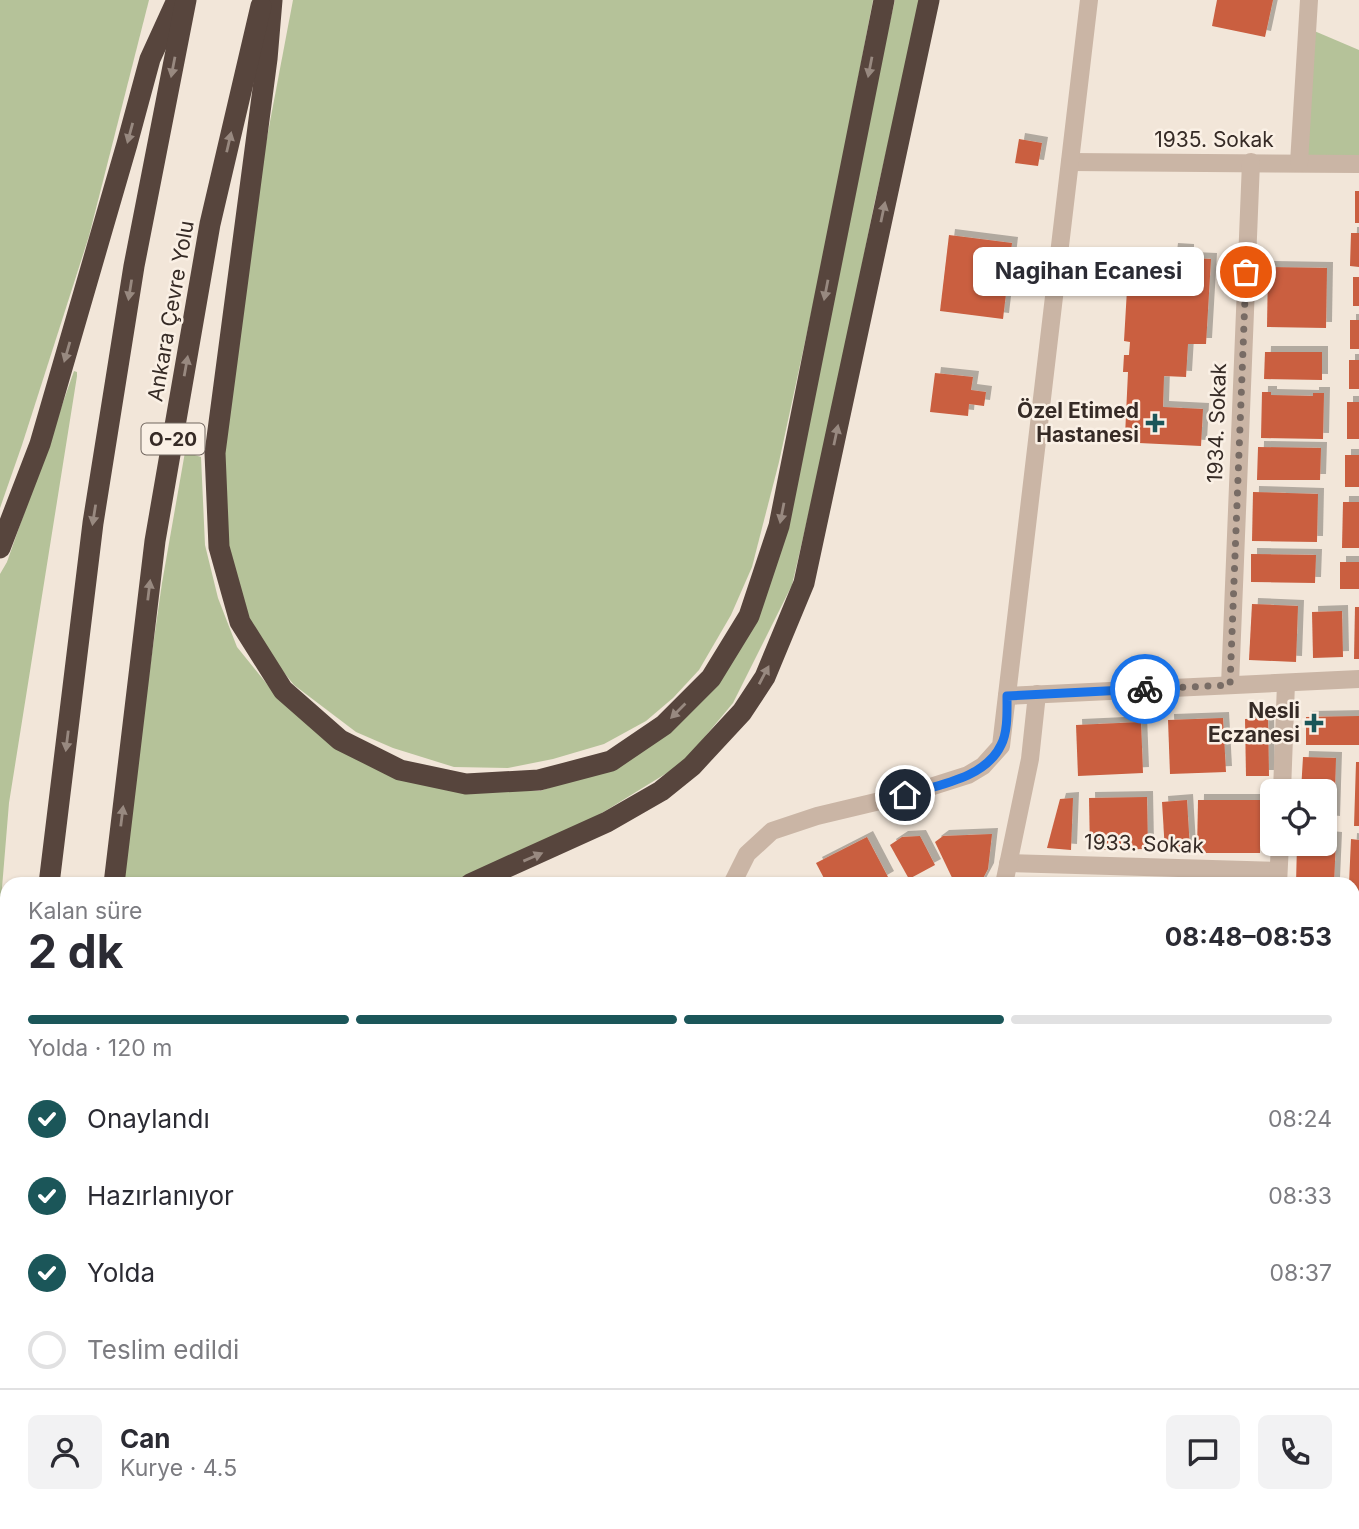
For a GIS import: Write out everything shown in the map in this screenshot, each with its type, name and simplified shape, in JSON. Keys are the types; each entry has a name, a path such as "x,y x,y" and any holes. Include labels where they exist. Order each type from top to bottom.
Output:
{"highway":[{"path":"0,548 40,444 128,144 150,59 177,0"},
{"name":"Ankara Çevre Yolu","path":"50,877 93,523 134,266 187,0"},
{"name":"Ankara Çevre Yolu","path":"115,877 158,527 210,224 262,0"},
{"path":"272,0 267,59 215,453 219,547 240,622 283,690 340,740 400,770 466,783 540,780 611,761 664,725 711,678 749,616 779,526 884,0"},
{"path":"485,877 607,822 661,791 692,766 741,712 765,677 804,583 929,0"}],"street":[{"path":"735,877 747,853 772,831 968,775 983,766 1001,746 1089,0"},
{"path":"1300,163 1309,0"},
{"name":"1935. Sokak","path":"1070,162 1359,164"},
{"name":"1934. Sokak","path":"1230,685 1251,162"},
{"path":"1007,696 1359,679"},
{"path":"1282,779 1286,683"},
{"path":"1005,877 1030,759 1037,694"},
{"path":"1278,877 1279,856"},
{"name":"1933. Sokak","path":"1008,863 1278,877"}],"green space":[{"path":"0,0 149,0 89,236 0,508"},
{"path":"293,0 873,0 829,231 779,462 752,567 731,615 699,670 673,698 646,721 604,744 553,759 508,768 454,767 393,748 356,732 294,685 264,648 240,608 224,532 220,482 251,222"},
{"path":"895,0 921,0 874,205 833,409 792,585 733,703 683,763 597,816 466,877 120,877 162,583 185,452 201,457 205,545 218,598 237,647 275,694 336,745 463,790 540,791 614,766 667,729 751,619"},
{"path":"1312,30 1359,50 1359,158 1305,157"},
{"path":"74,371 77,372 9,803 3,877 0,877 0,574 7,562"}],"building":[{"path":"1217,0 1273,0 1265,37 1212,26"},
{"path":"1019,139 1042,143 1038,166 1015,163"},
{"path":"1355,191 1359,191 1359,223 1355,223"},
{"path":"1351,233 1359,233 1359,267 1350,266"},
{"path":"949,235 1012,243 1003,319 940,311"},
{"path":"1172,249 1188,250 1188,258 1211,259 1206,344 1188,344 1186,377 1164,376 1163,407 1203,409 1201,446 1139,443 1139,437 1125,436 1128,372 1123,372 1124,355 1129,355 1130,342 1124,341 1129,255 1171,257"},
{"path":"1268,267 1327,268 1326,328 1267,327"},
{"path":"1353,277 1359,277 1359,306 1353,306"},
{"path":"1350,320 1359,320 1359,349 1350,349"},
{"path":"1265,352 1322,352 1322,380 1264,379"},
{"path":"1349,360 1359,360 1359,389 1349,389"},
{"path":"935,373 973,377 971,390 986,392 984,406 969,404 968,416 930,412"},
{"path":"1262,392 1271,392 1271,395 1313,396 1313,393 1324,393 1323,439 1261,438"},
{"path":"1347,402 1359,402 1359,439 1347,439"},
{"path":"1258,447 1321,448 1320,480 1257,480"},
{"path":"1345,455 1359,455 1359,487 1345,487"},
{"path":"1253,492 1318,494 1317,542 1252,541"},
{"path":"1343,502 1359,502 1359,548 1342,548"},
{"path":"1251,554 1316,555 1315,583 1251,582"},
{"path":"1340,562 1359,562 1359,589 1340,589"},
{"path":"1252,604 1298,606 1296,662 1249,660"},
{"path":"1355,607 1359,607 1359,659 1354,659"},
{"path":"1342,611 1343,657 1313,658 1312,612"},
{"path":"1359,716 1359,745 1306,745 1306,717"},
{"path":"1223,718 1226,772 1170,774 1168,720"},
{"path":"1268,718 1269,776 1246,776 1245,719"},
{"path":"1141,722 1143,773 1078,776 1076,725"},
{"path":"1303,757 1336,758 1335,779 1302,779"},
{"path":"1356,762 1359,762 1359,826 1354,826"},
{"path":"1147,797 1148,849 1090,850 1089,798"},
{"path":"1073,798 1071,850 1047,848 1060,799"},
{"path":"1187,800 1190,850 1165,851 1162,802"},
{"path":"1198,800 1260,800 1260,853 1197,853"},
{"path":"992,834 988,869 984,877 952,877 935,842 943,836"},
{"path":"920,836 935,865 908,877 890,845 902,837"},
{"path":"867,837 888,877 823,877 816,863"},
{"path":"1351,839 1359,840 1359,877 1349,877"},
{"path":"1297,856 1335,856 1334,877 1296,877"}],"way so far":[{"path":"1145,689 1230,685 1246,272"}],"place":[{"name":"Nagihan Ecanesi","path":"1246,272"},
{"name":"Özel Etimed Hastanesi","path":"1155,423"},
{"name":"Nesli Eczanesi","path":"1314,723"}],"route":[{"path":"905,795 968,775 983,766 1001,746 1007,696 1145,689"}]}
